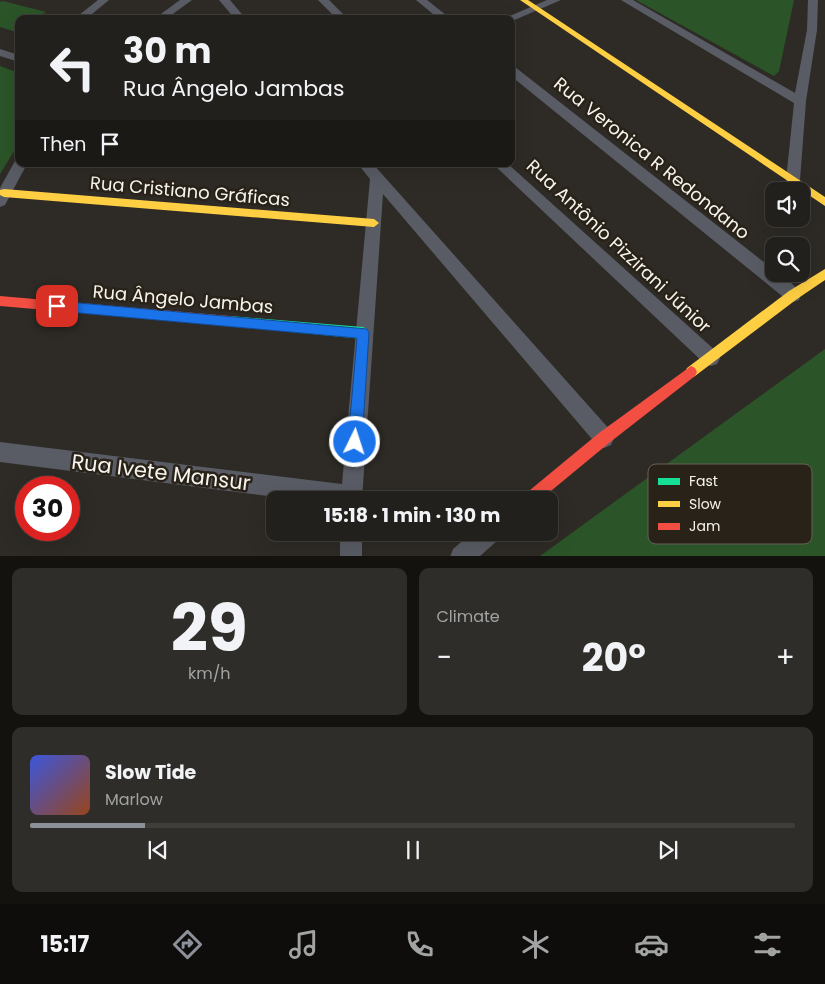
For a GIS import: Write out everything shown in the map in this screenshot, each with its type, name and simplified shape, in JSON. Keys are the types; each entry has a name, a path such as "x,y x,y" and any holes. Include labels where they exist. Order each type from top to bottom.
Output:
{"street":[{"path":"84,15 104,0"},
{"path":"165,15 187,0"},
{"path":"224,0 237,15"},
{"path":"323,0 339,15"},
{"path":"421,0 441,15"},
{"path":"523,0 825,202"},
{"path":"515,16 556,0"},
{"path":"626,0 800,101"},
{"path":"793,180 800,101 812,30 813,0"},
{"path":"812,30 825,33"},
{"path":"0,52 15,58"},
{"name":"Rua Veronica R Redondano","path":"515,73 793,295"},
{"path":"2,197 18,167"},
{"path":"367,167 604,438"},
{"name":"Rua Antônio Pizzirani Júnior","path":"503,167 711,358"},
{"path":"352,491 363,333 377,179"},
{"name":"Rua Cristiano Gráficas","path":"2,197 374,223"},
{"path":"540,491 604,438 793,295 825,274"},
{"name":"Rua Ângelo Jambas","path":"0,301 363,333"},
{"name":"Rua Ivete Mansur","path":"0,452 298,491"},
{"path":"351,541 351,556"},
{"path":"461,556 479,541"}],"green space":[{"path":"636,0 794,0 779,71 774,76"},
{"path":"3,1 46,12 42,15 15,15 15,32 0,27 0,2"},
{"path":"0,66 15,72 15,150 0,174"},
{"path":"825,349 825,556 540,556 648,478 648,544 812,544 812,464 667,464"}],"traffic: fast":[{"path":"230,321 363,333"}],"traffic: slow":[{"path":"523,0 825,202"},
{"path":"4,193 374,223"},
{"path":"691,372 793,295 825,274"}],"traffic: jam":[{"path":"0,301 230,321"},
{"path":"540,491 604,438 691,372"}],"route":[{"path":"57,306 363,333 355,442"}]}
